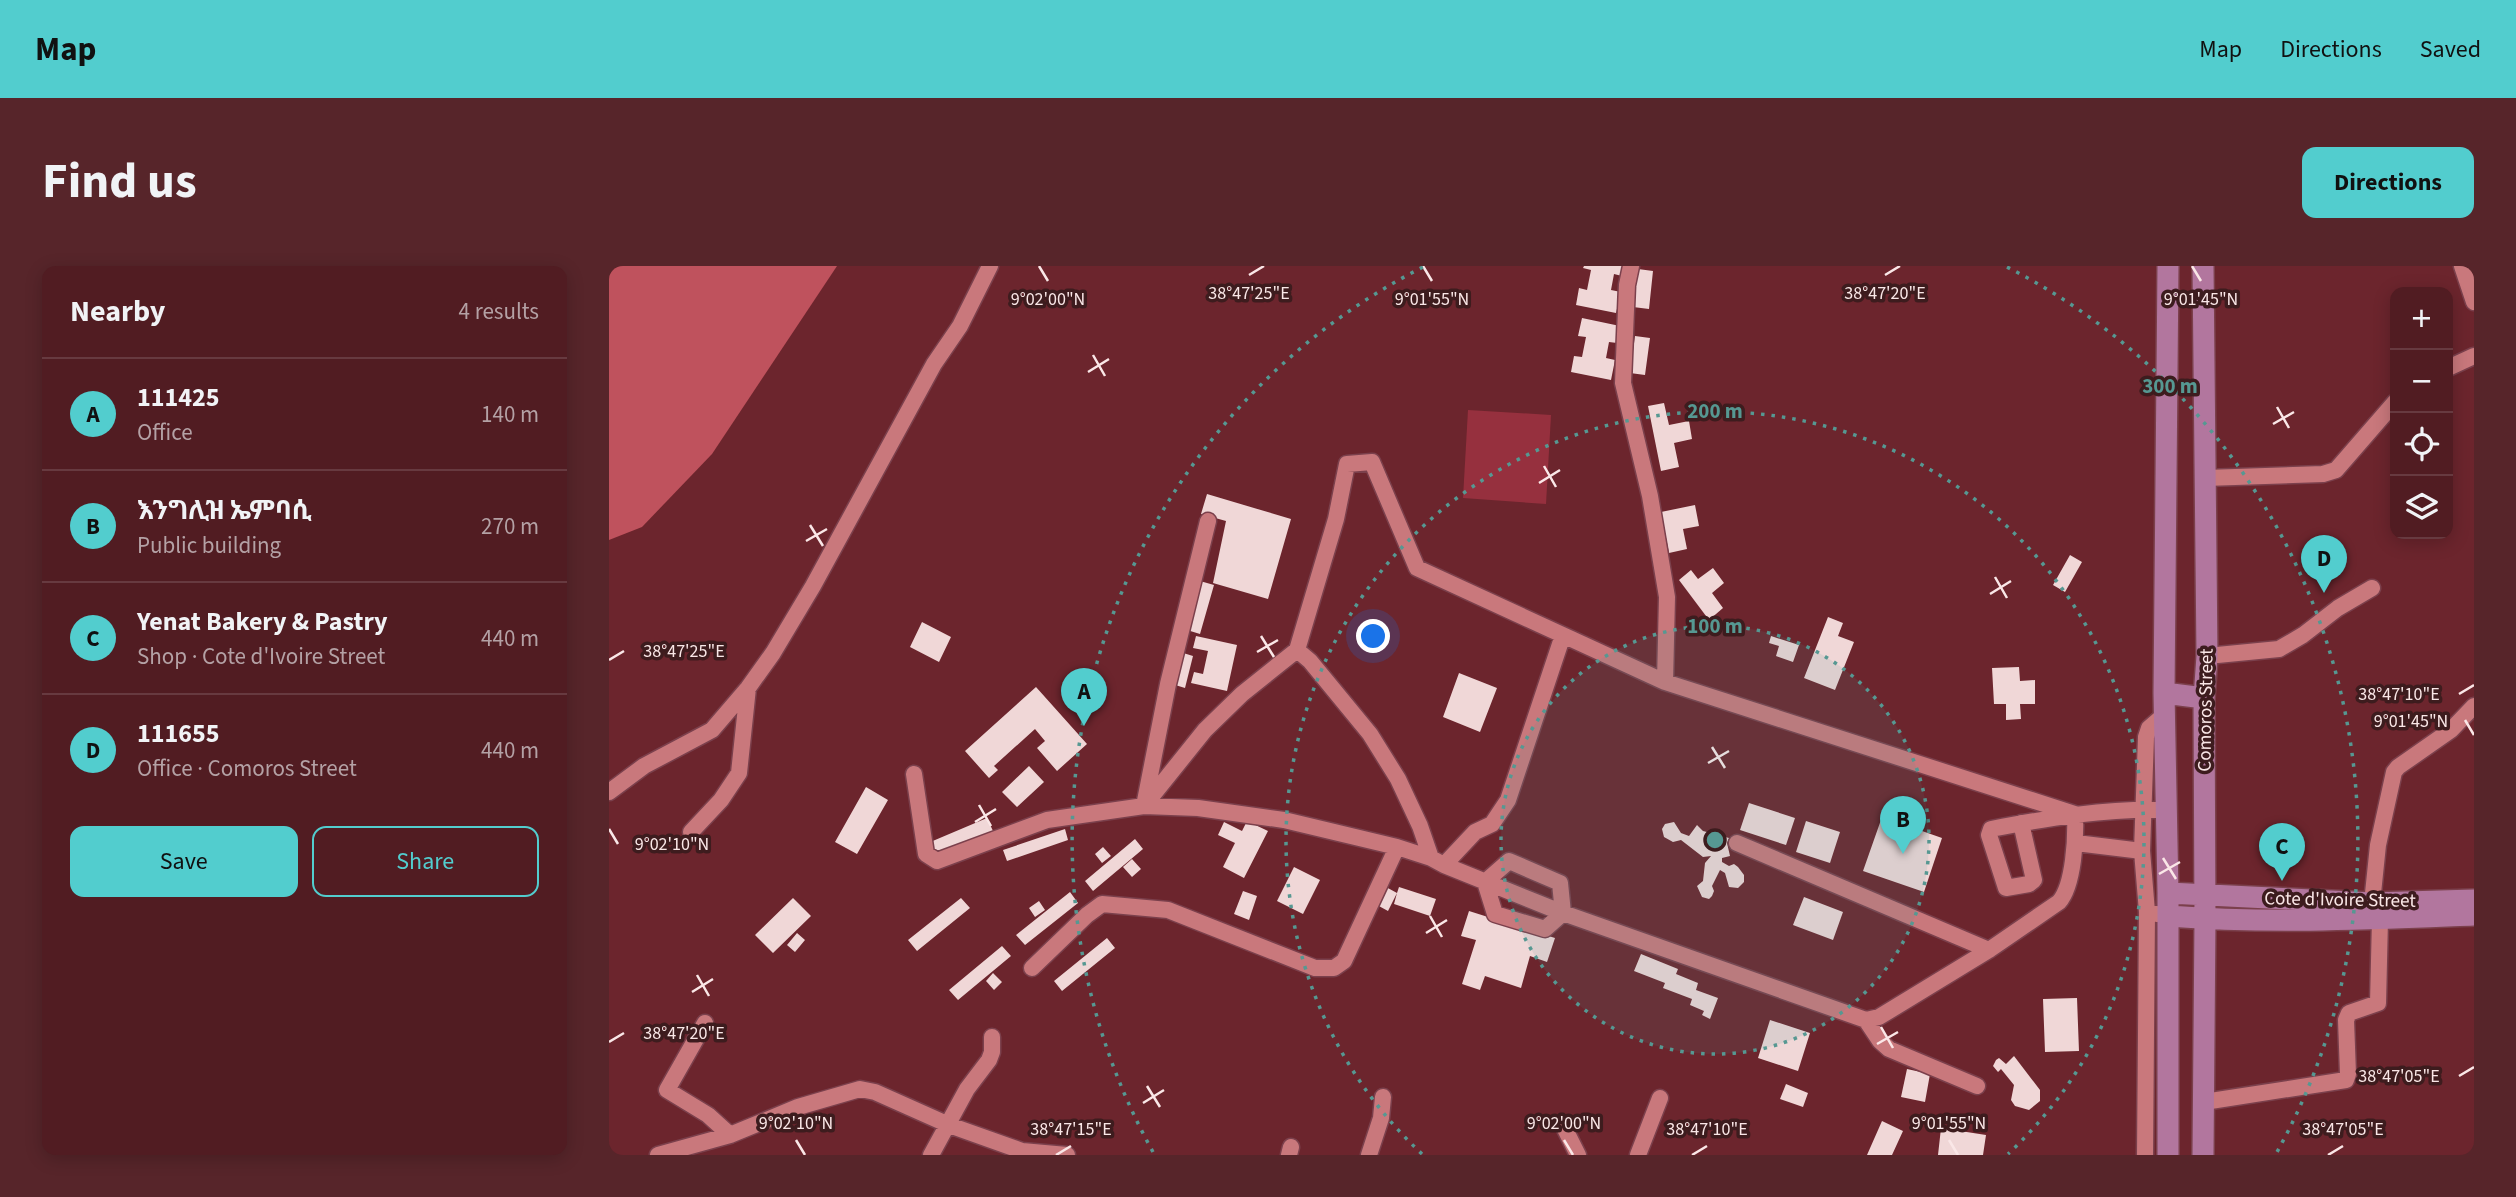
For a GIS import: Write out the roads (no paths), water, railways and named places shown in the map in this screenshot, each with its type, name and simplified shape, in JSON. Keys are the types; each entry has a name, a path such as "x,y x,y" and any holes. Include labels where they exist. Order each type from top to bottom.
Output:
{"main road":[{"name":"Comoros Street","path":"2168,266 2164,704 2168,893 2157,914 2168,1155"},
{"name":"Comoros Street","path":"2203,266 2207,656 2204,698 2206,919 2203,1155"},
{"path":"2164,704 2204,698"},
{"name":"Cote d'Ivoire Street","path":"2168,893 2376,911 2474,915"},
{"name":"Cote d'Ivoire Street","path":"2157,914 2206,919 2376,911 2474,900"}],"street":[{"path":"609,792 656,759 712,730 748,688 773,653 813,586 934,364 960,326 991,266"},
{"path":"1630,266 1623,383 1650,496 1667,597 1665,682"},
{"path":"2462,266 2474,302"},
{"path":"2453,366 2474,356"},
{"path":"2205,478 2323,474 2336,470 2390,408"},
{"path":"1144,806 1205,730 1242,694 1297,650 1336,519 1347,464 1372,462 1417,568 1665,682 2075,814"},
{"path":"1144,806 1168,684 1208,521"},
{"path":"2207,656 2279,649 2372,588"},
{"path":"1438,861 1475,832 1492,824 1508,800 1563,635"},
{"path":"1297,650 1310,660 1370,734 1398,779 1438,861"},
{"path":"691,832 721,800 739,773 748,688"},
{"path":"2145,1155 2157,914 2142,851 2146,737 2164,704"},
{"path":"2204,1102 2346,1080 2349,1074 2346,1020 2349,1013 2378,1003 2378,845 2394,772 2451,730 2474,706"},
{"path":"914,774 926,854 937,861 1047,820 1144,806 1198,808 1284,820 1397,847 1438,861 1563,914 1866,1020 1879,1017 1989,950 2059,902 2065,895 2077,844 2075,814"},
{"path":"2021,823 2075,814 2166,810"},
{"path":"1737,843 1989,950"},
{"path":"2077,844 2142,851"},
{"path":"1033,968 1087,915 1102,904 1168,910 1315,968 1335,968 1344,961 1397,847"},
{"path":"1485,882 1509,861 1560,883 1563,914"},
{"path":"1485,882 1495,914 1545,929 1563,914"},
{"path":"1866,1020 1889,1049 1977,1086"},
{"path":"705,1023 667,1090 708,1115 730,1135"},
{"path":"931,1155 967,1089 989,1060 992,1037"},
{"path":"657,1155 730,1135 798,1107 860,1089 875,1092 949,1125 1022,1151 1067,1155"},
{"path":"1369,1155 1381,1118 1383,1097"},
{"path":"1638,1155 1660,1098"},
{"path":"1565,1129 1578,1155"}],"place":[{"name":"111655","path":"2324,593"},
{"name":"111425","path":"1084,726"},
{"name":"እንግሊዝ ኤምባሲ","path":"1903,854"},
{"name":"Yenat Bakery & Pastry","path":"2282,881"}]}
